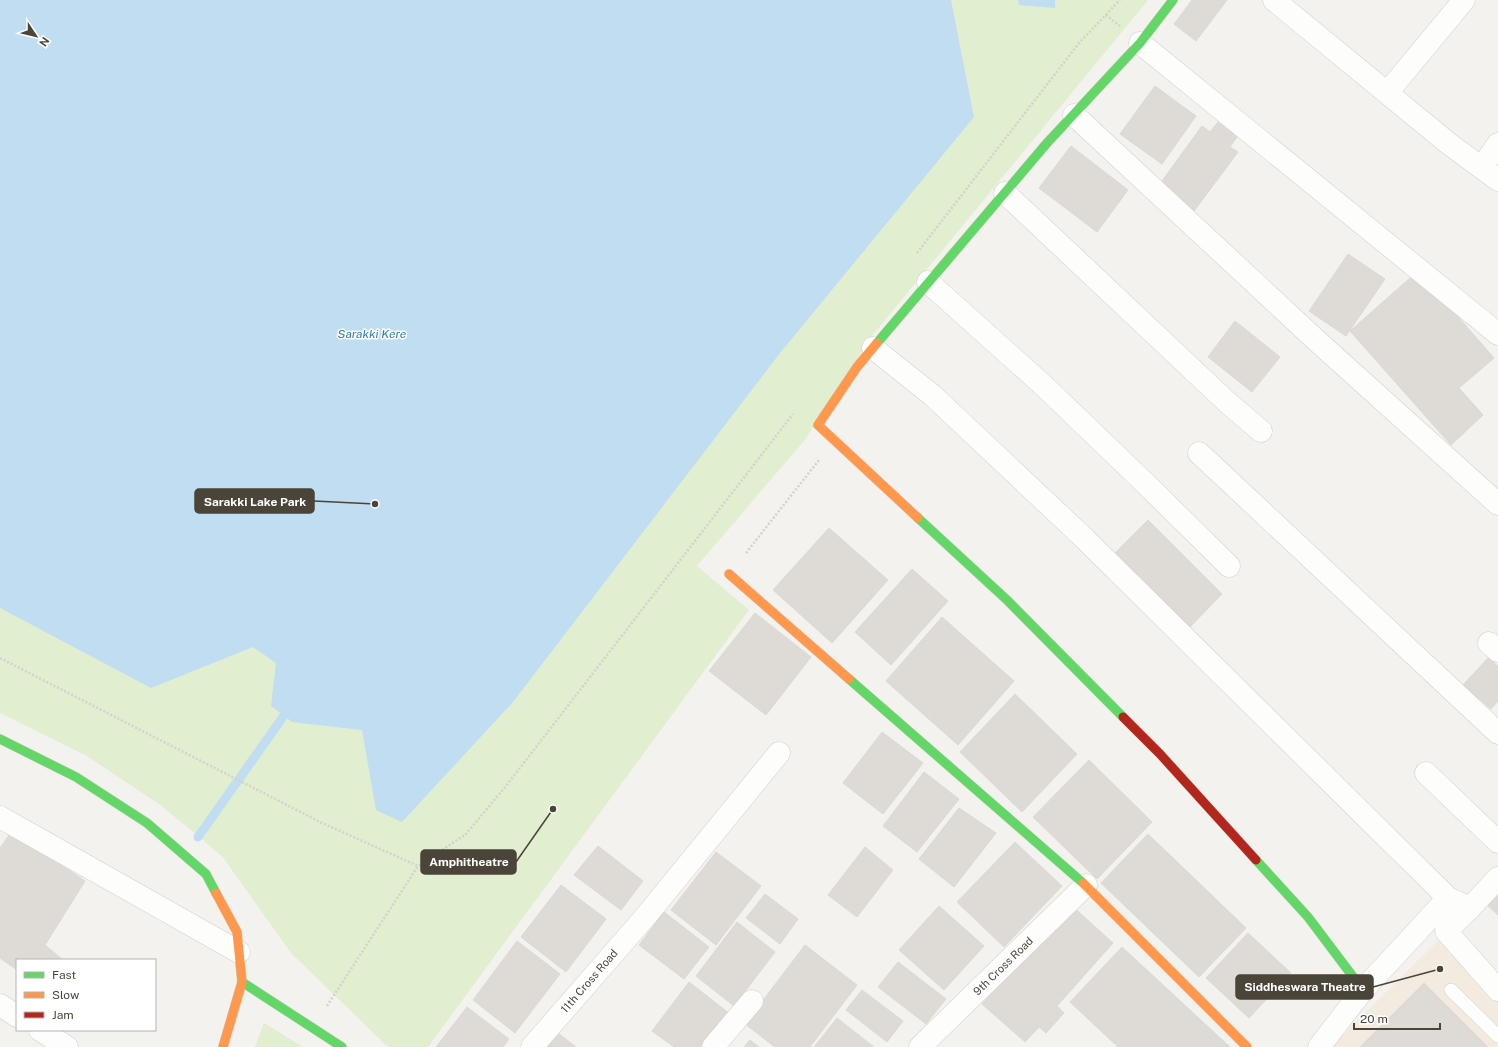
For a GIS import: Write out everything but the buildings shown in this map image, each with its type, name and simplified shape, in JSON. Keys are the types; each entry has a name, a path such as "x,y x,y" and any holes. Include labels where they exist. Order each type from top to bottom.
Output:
{"street":[{"path":"1174,0 1140,43 1047,143 872,348 857,367 818,424 1007,600 1160,754 1308,917 1363,990"},
{"path":"1274,0 1297,7 1387,94 1448,143 1490,173 1498,144"},
{"path":"1387,94 1464,0"},
{"path":"1140,43 1498,334"},
{"path":"1074,115 1310,335 1498,504"},
{"path":"1005,193 1228,403 1261,431"},
{"path":"928,282 1048,390 1229,566"},
{"path":"872,348 932,395 1085,539 1448,898 1470,908"},
{"path":"1199,453 1498,733"},
{"path":"729,574 1086,885 1247,1047"},
{"path":"0,739 76,777 147,823 206,874 237,932 242,982 223,1047"},
{"name":"11th Cross Road","path":"532,1047 646,916 779,753"},
{"path":"1426,773 1498,842"},
{"path":"0,817 239,952"},
{"path":"1496,982 1446,931 1498,878"},
{"name":"9th Cross Road","path":"920,1047 1086,885"},
{"path":"1320,1047 1363,990 1448,898"},
{"path":"242,982 342,1047"},
{"path":"713,1047 752,1001"},
{"path":"0,1005 16,1015"},
{"path":"42,1031 67,1047"}],"lane":[{"path":"1451,990 1498,1036"}],"path":[{"path":"914,256 1079,42 1120,0"},
{"path":"312,1028 418,866 466,834 506,786 798,408"},
{"path":"729,574 834,440"},
{"path":"0,658 320,822 418,866"}],"shaded area":[{"path":"1441,938 1498,1000 1498,1047 1331,1047"}],"green space":[{"name":"Sarakki Kere","path":"0,0 1148,0 872,336 804,441 697,566 749,610 428,1047 388,1047 291,953 222,856 162,806 87,756 0,713"},
{"path":"264,1023 303,1047 255,1047"}],"water":[{"name":"Sarakki Kere","path":"0,0 951,0 974,117 780,353 513,702 402,822 376,810 362,730 292,722 271,706 276,663 253,647 151,688 0,608"},
{"path":"1018,0 1055,0 1055,8 1019,5"}],"waterway":[{"path":"198,837 290,707"}],"traffic: fast":[{"path":"877,343 1047,143 1140,43 1173,0"},
{"path":"918,518 1007,600 1123,717"},
{"path":"849,679 1083,883"},
{"path":"0,739 76,777 147,823 206,874 216,893"},
{"path":"1256,860 1308,917 1363,990"},
{"path":"242,982 342,1047"}],"traffic: slow":[{"path":"877,343 857,367 818,425 918,518"},
{"path":"729,574 849,679"},
{"path":"1083,883 1247,1047"},
{"path":"216,893 237,932 242,982 223,1047"}],"traffic: jam":[{"path":"1123,717 1160,754 1256,860"}],"place":[{"name":"Sarakki Lake Park","path":"375,504"},
{"name":"Amphitheatre","path":"553,809"},
{"name":"Siddheswara Theatre","path":"1440,969"}]}
